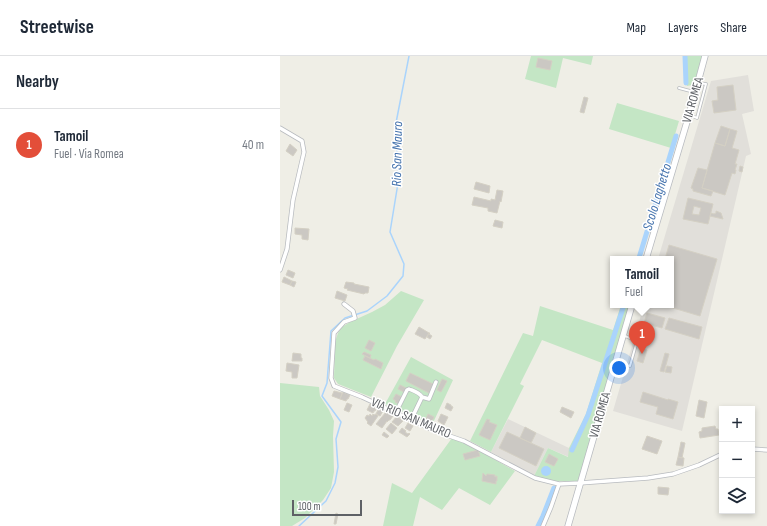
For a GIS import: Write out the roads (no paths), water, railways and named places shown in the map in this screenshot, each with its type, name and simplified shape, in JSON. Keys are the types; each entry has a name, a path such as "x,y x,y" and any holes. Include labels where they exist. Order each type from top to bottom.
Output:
{"main road":[{"name":"VIA ROMEA","path":"647,256 705,56"},
{"name":"VIA ROMEA","path":"568,526 631,308"}],"street":[{"path":"280,128 302,141 304,152 293,200 287,249 280,270"},
{"name":"VIA RIO SAN MAURO","path":"344,304 353,311 356,318 344,322 334,333 331,378 334,386 396,412 411,420 464,441 535,478 559,484 648,478 673,474 699,465 719,455"},
{"path":"396,412 407,390 409,389 420,394 422,397 429,399 436,382"},
{"path":"411,420 422,397"},
{"path":"755,449 767,450"},
{"path":"543,526 559,484"}],"lane":[{"path":"689,115 697,118 706,84 698,82"},
{"path":"679,88 695,92"},
{"path":"616,363 630,366 637,342 624,336"}],"water":[{"path":"546,466 551,471 546,476 541,471"}],"waterway":[{"name":"Rio San Mauro","path":"299,526 326,501 335,483 338,467 336,439 341,422 322,396 327,383 331,331 345,318 367,311 387,296 403,276 404,264 390,232 399,177 395,128 409,56"},
{"name":"Scolo Laghetto","path":"685,56 686,83"},
{"name":"Scolo Laghetto","path":"640,256 676,136"},
{"name":"Scolo Laghetto","path":"572,450 588,415 623,308"},
{"name":"Scolo Laghetto","path":"538,526 554,488"}],"place":[{"name":"Tamoil","path":"642,354"}]}
